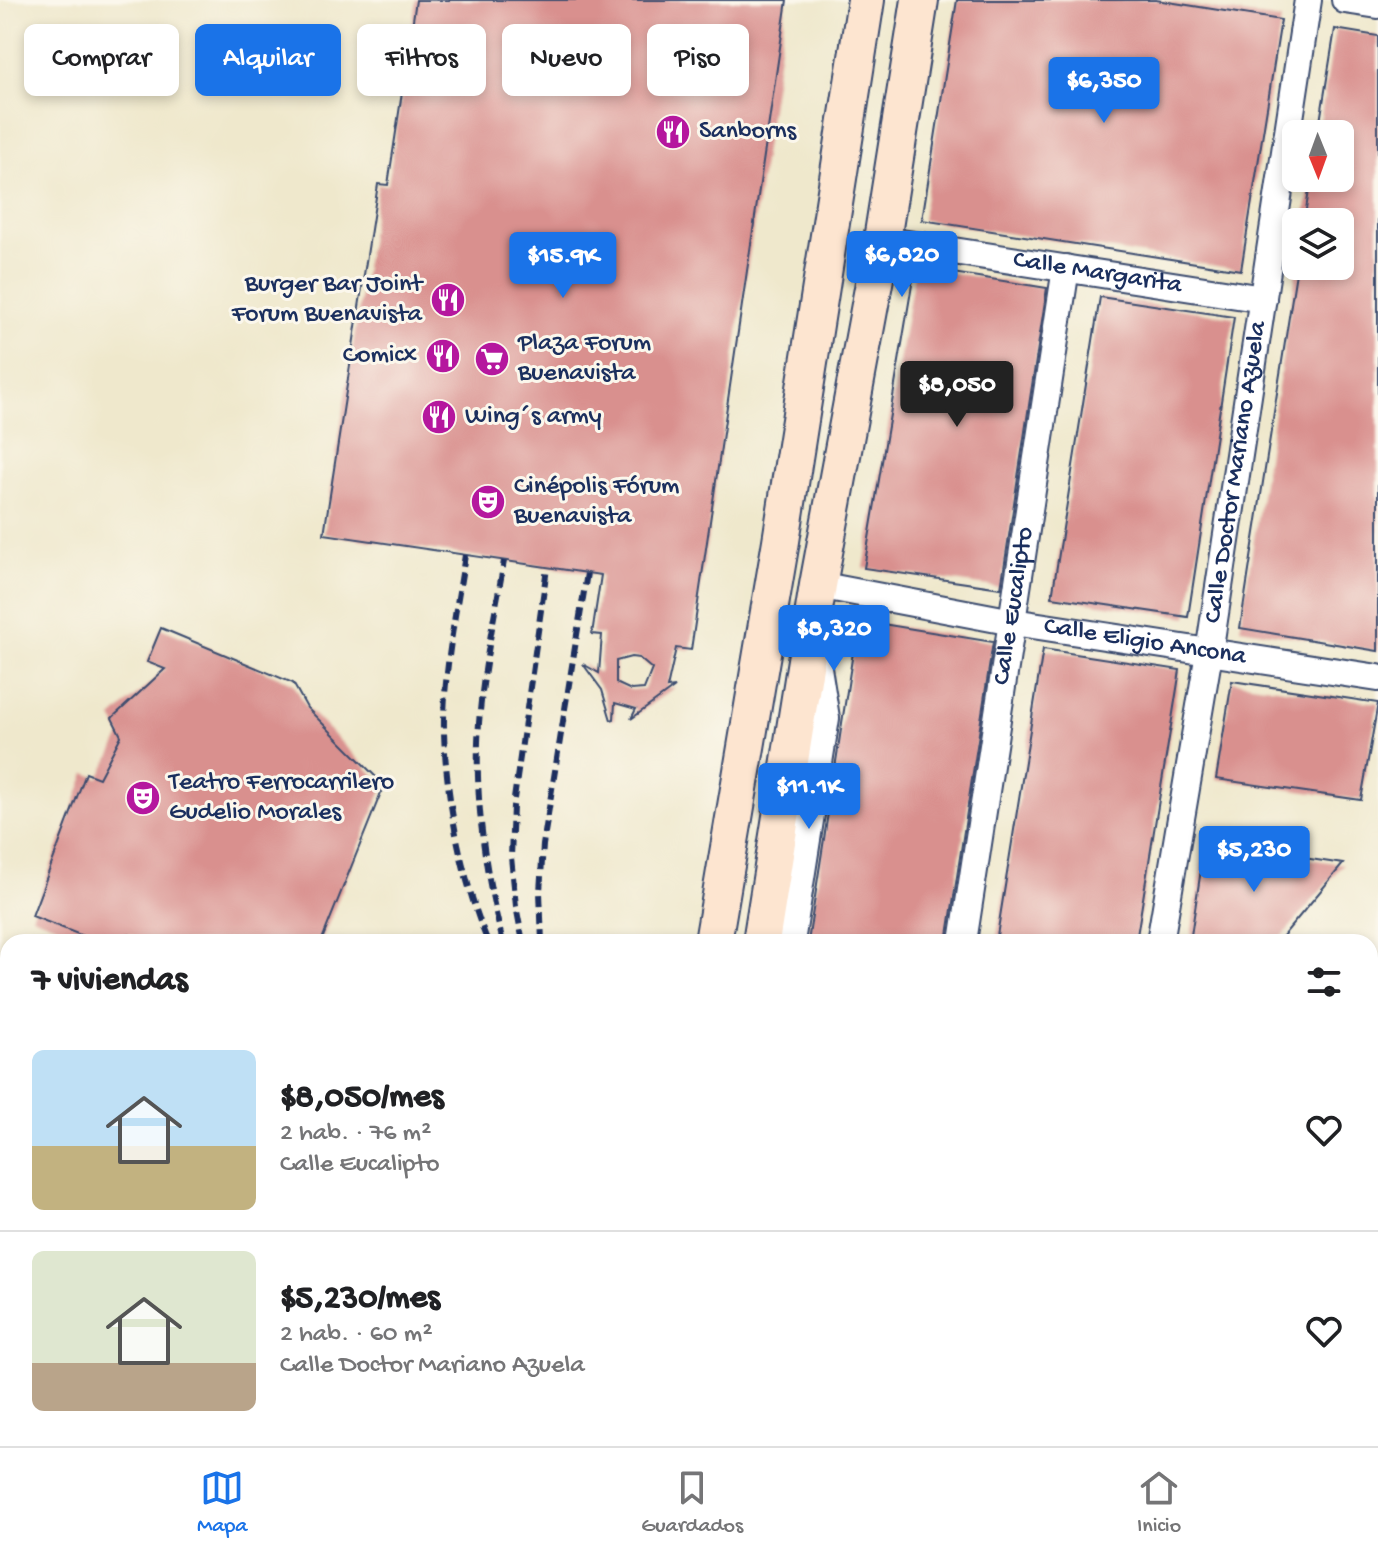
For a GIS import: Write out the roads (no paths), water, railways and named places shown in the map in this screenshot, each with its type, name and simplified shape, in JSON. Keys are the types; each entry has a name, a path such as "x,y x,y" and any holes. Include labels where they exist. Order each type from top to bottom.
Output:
{"main road":[{"path":"714,934 776,572 866,0"},
{"path":"762,934 811,626 882,240 920,0"}],"street":[{"name":"Calle Doctor Mariano Azuela","path":"1161,934 1209,653 1308,0"},
{"path":"1345,0 1378,5"},
{"name":"Calle Margarita","path":"882,240 1263,299"},
{"name":"Calle Eucalipto","path":"964,934 1066,268"},
{"name":"Calle Eligio Ancona","path":"818,585 1013,622 1378,678"},
{"path":"792,934 826,718 811,626"}],"railway":[{"path":"465,555 446,688 445,758 463,866 485,934"},
{"path":"501,934 483,843 478,742 488,651 504,561"},
{"path":"521,934 511,857 513,806 547,568"},
{"path":"542,934 543,845 587,573"}],"place":[{"name":"Sanborns","path":"673,132"},
{"name":"Burger Bar Joint Forum Buenavista","path":"448,300"},
{"name":"Comicx","path":"443,356"},
{"name":"Plaza Forum Buenavista","path":"492,359"},
{"name":"Wing´s army","path":"439,417"},
{"name":"Cinépolis Fórum Buenavista","path":"488,502"},
{"name":"Teatro Ferrocarrilero Gudelio Morales","path":"143,798"}]}
